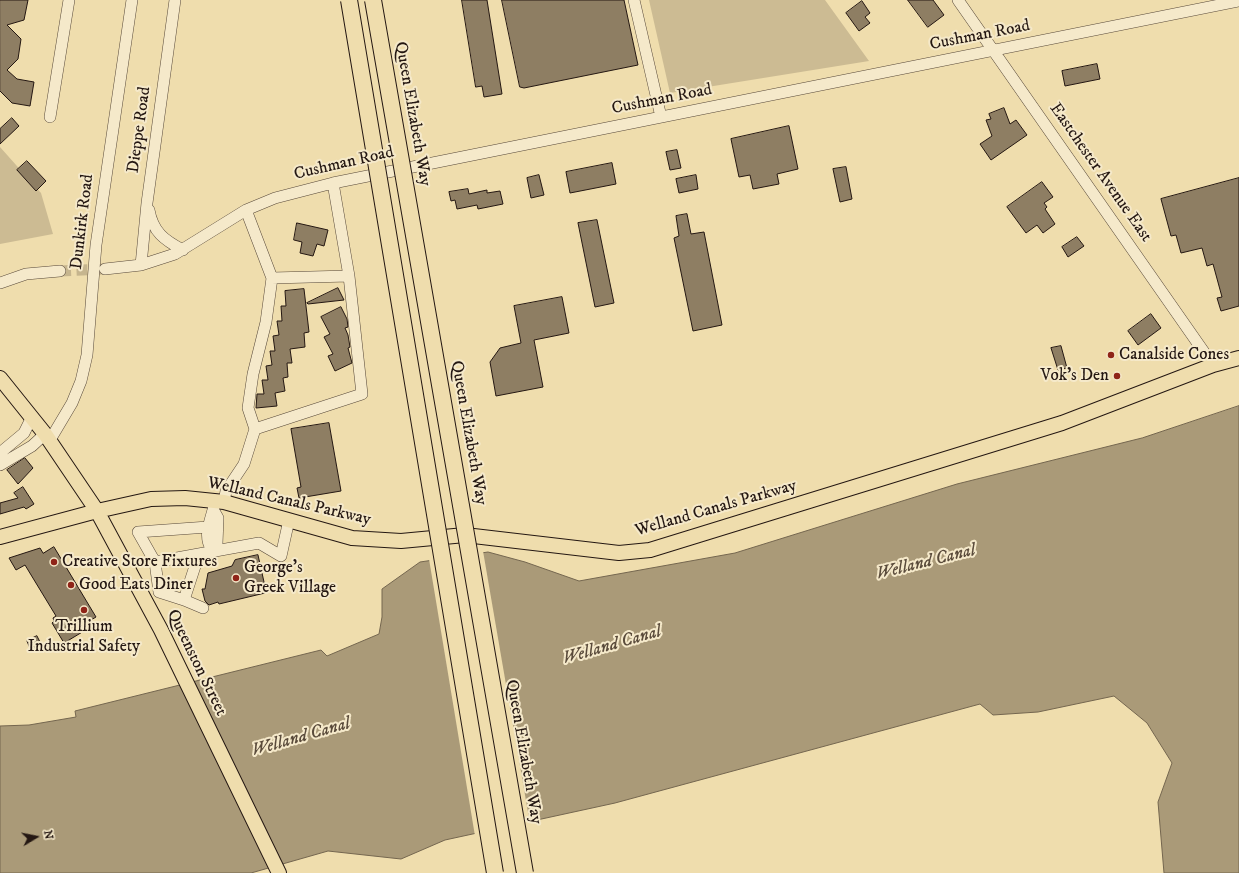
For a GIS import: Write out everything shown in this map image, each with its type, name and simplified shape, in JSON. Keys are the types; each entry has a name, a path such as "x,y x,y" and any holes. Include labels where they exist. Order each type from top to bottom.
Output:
{"highway":[{"path":"349,0 495,873"},
{"name":"Queen Elizabeth Way","path":"373,0 525,873"}],"main road":[{"name":"Welland Canals Parkway","path":"0,537 97,511 151,499 185,498 289,520 352,538 401,541 465,534 619,553 650,550 1062,423 1213,365 1239,358"},
{"name":"Queenston Street","path":"0,378 47,437 97,511 161,630 279,873"}],"street":[{"path":"50,118 69,0"},
{"name":"Dunkirk Road","path":"0,465 47,437 72,402 80,381 87,355 96,245 132,0"},
{"name":"Dieppe Road","path":"140,265 175,0"},
{"path":"634,0 661,117"},
{"name":"Eastchester Avenue East","path":"958,0 1213,365"},
{"name":"Cushman Road","path":"105,269 140,265 183,250 246,210 275,198 333,183 994,51 1206,4 1239,1"},
{"path":"255,429 362,394 349,276 333,183"},
{"path":"147,203 154,228 169,242 183,250"},
{"path":"184,600 207,551 210,517 244,464 255,429 248,408 253,374 266,322 272,278 246,210"},
{"path":"0,283 26,274 60,271"},
{"path":"272,278 349,276"},
{"path":"0,453 24,433 32,417"},
{"path":"207,551 217,544 217,505"},
{"path":"155,562 207,551 259,543 281,556 289,520"},
{"path":"203,608 159,592 155,562 138,532 208,527"}],"shaded area":[{"path":"649,0 825,0 869,61 670,93"},
{"path":"0,147 41,193 53,234 0,244"}],"water":[{"name":"Welland Canal","path":"1239,406 1239,873 1164,873 1158,802 1172,763 1147,723 1114,696 1038,712 993,715 980,704 615,803 445,840 401,859 328,851 251,873 0,873 0,726 29,725 76,717 75,711 321,650 327,656 379,634 382,617 382,589 420,562 488,552 525,562 579,581 735,553 957,484 1142,438"}],"pier":[{"path":"483,551 530,824 475,836 429,559"}],"building":[{"path":"0,0 28,0 24,20 7,25 21,39 18,59 7,70 17,79 34,82 30,106 12,103 0,91"},
{"path":"462,0 487,0 502,94 484,97 482,86 476,87"},
{"path":"502,0 624,0 638,65 524,88 520,87"},
{"path":"908,0 933,0 944,15 928,27"},
{"path":"862,1 870,13 865,17 870,23 859,31 846,13"},
{"path":"1097,64 1100,79 1065,86 1062,71"},
{"path":"1004,108 1010,124 1016,120 1027,135 991,160 980,144 992,136 986,120 991,119 989,114"},
{"path":"12,118 19,126 0,144 0,129"},
{"path":"789,126 798,169 777,174 779,184 753,189 750,175 739,177 731,139"},
{"path":"677,150 681,168 670,170 666,152"},
{"path":"27,161 46,181 36,191 17,170"},
{"path":"612,163 616,184 570,193 566,172"},
{"path":"846,167 852,199 840,202 833,169"},
{"path":"539,175 544,195 531,198 527,178"},
{"path":"696,175 698,189 679,193 676,179"},
{"path":"1239,178 1239,306 1221,311 1217,298 1222,297 1213,264 1207,266 1202,248 1181,253 1176,235 1171,236 1161,199"},
{"path":"1042,182 1053,197 1044,203 1047,207 1045,209 1055,224 1043,233 1037,225 1026,233 1007,207"},
{"path":"468,189 469,194 487,190 487,193 500,191 503,204 478,209 477,205 457,209 455,200 451,201 449,192"},
{"path":"687,214 691,234 704,232 722,325 693,331 674,238 679,236 676,216"},
{"path":"597,220 614,303 595,307 578,223"},
{"path":"297,223 328,230 324,246 317,244 313,256 300,253 302,242 294,240"},
{"path":"1077,237 1084,246 1068,257 1062,247"},
{"path":"338,288 344,300 307,303"},
{"path":"304,289 309,332 304,333 305,347 290,349 292,363 287,363 288,377 283,378 285,391 275,393 277,406 256,408 257,394 264,394 262,380 268,380 266,366 272,365 270,351 275,351 273,336 279,335 277,321 282,321 281,306 286,306 285,291"},
{"path":"562,297 569,333 534,340 543,387 496,396 490,362 500,348 521,343 514,306"},
{"path":"341,307 347,319 348,327 345,328 348,335 350,347 348,348 352,363 335,371 328,356 333,354 324,337 330,334 321,317"},
{"path":"1151,314 1161,328 1138,345 1128,331"},
{"path":"1061,346 1067,368 1058,370 1051,348"},
{"path":"329,423 341,491 299,498 297,488 301,487 291,429"},
{"path":"25,458 33,468 18,484 7,470"},
{"path":"23,487 34,504 26,509 24,507 0,514 0,503 18,498 14,493"},
{"path":"54,547 96,617 86,623 89,628 64,643 52,623 54,621 53,618 56,616 25,565 16,570 9,558 40,548 43,553"},
{"name":"George's Greek Village","path":"258,555 265,593 219,604 218,602 209,605 205,601 202,589 205,589 208,573 232,566 235,560"},
{"path":"37,636 42,646 31,651 27,641"}],"tunnel":[{"path":"60,271 103,269"}],"place":[{"name":"Canalside Cones","path":"1111,355"},
{"name":"Vok's Den","path":"1117,376"},
{"name":"Creative Store Fixtures","path":"54,562"},
{"name":"George's Greek Village","path":"236,578"},
{"name":"Good Eats Diner","path":"71,585"},
{"name":"Trillium Industrial Safety","path":"84,610"}]}
